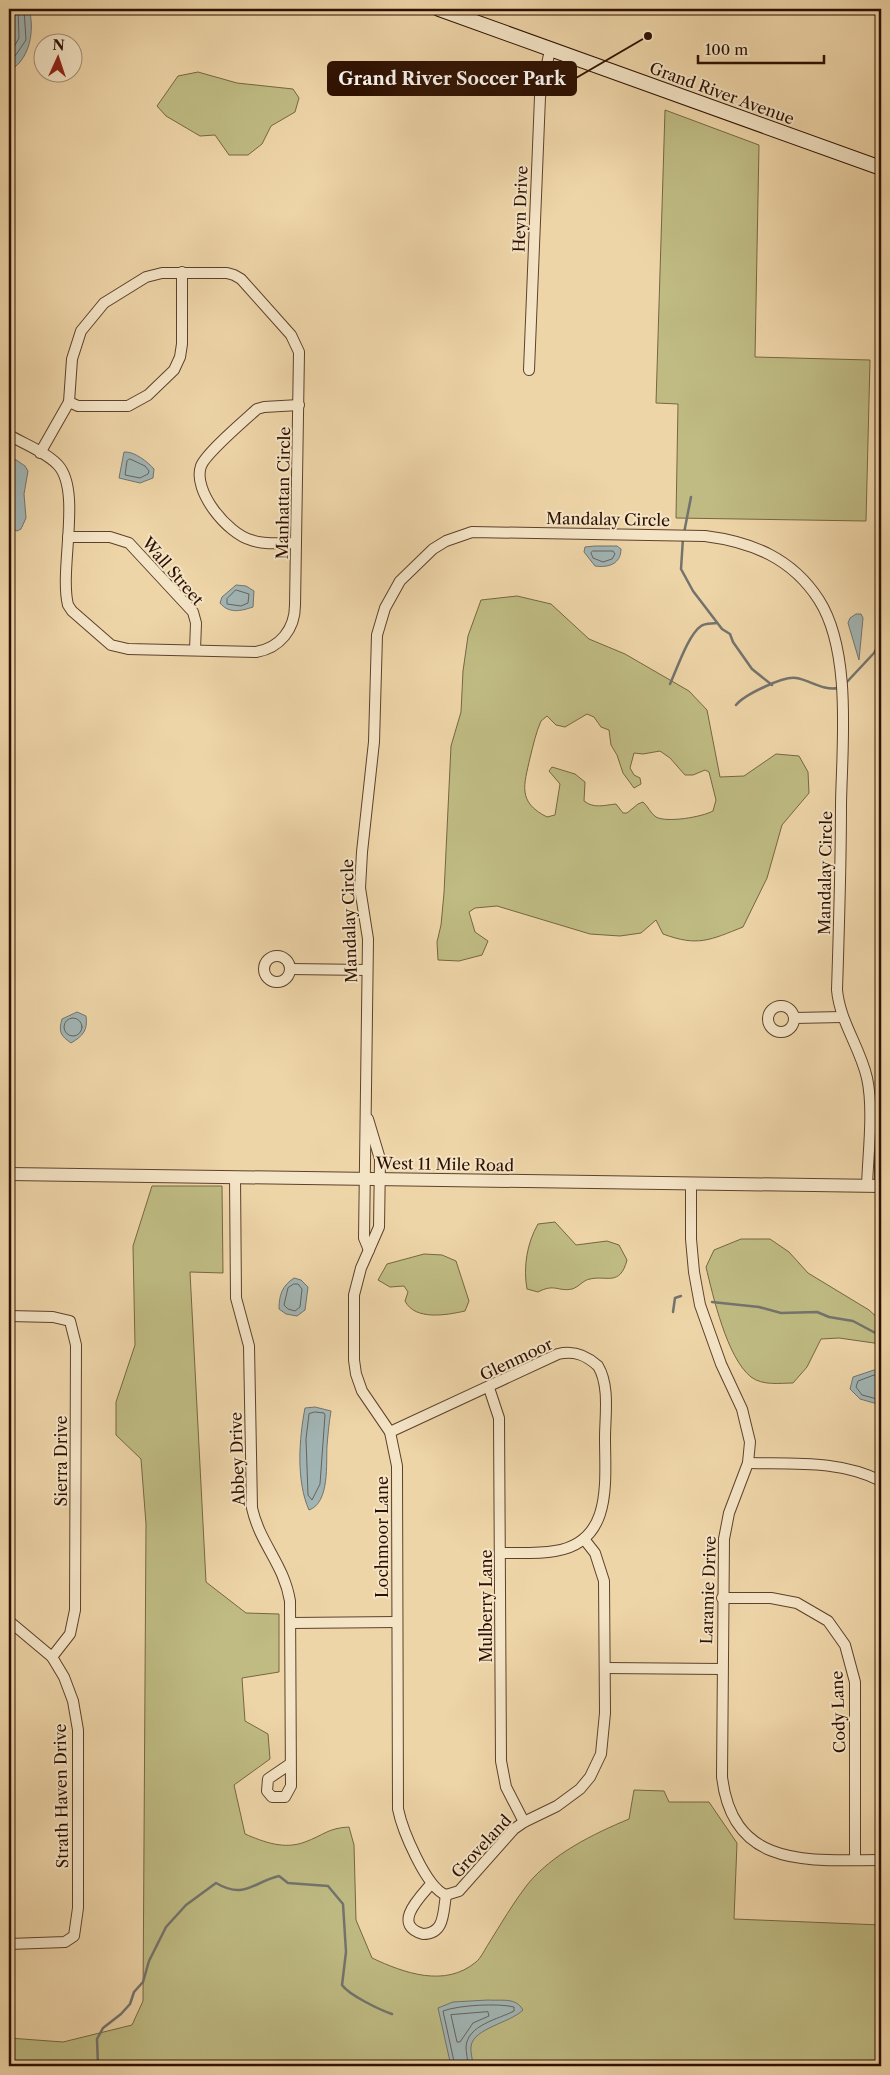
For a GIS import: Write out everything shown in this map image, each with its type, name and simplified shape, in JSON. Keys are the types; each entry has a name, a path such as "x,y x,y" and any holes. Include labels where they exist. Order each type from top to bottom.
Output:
{"main road":[{"name":"Grand River Avenue","path":"439,9 881,168"}],"street":[{"name":"Heyn Drive","path":"530,370 540,97 550,50"},
{"path":"69,402 78,406 128,406 148,395 174,370 180,357 182,344 182,272"},
{"name":"Manhattan Circle","path":"162,273 226,273 241,278 290,335 300,352 295,614 289,632 264,650 128,649 111,645 72,611 68,605 67,478 58,465 40,453 69,402 74,350 81,331 97,309 146,277 162,273"},
{"path":"296,543 260,542 240,536 226,524 206,498 200,487 200,477 205,459 257,409 264,406 299,405"},
{"path":"9,435 40,453"},
{"name":"Mandalay Circle","path":"369,1250 364,1238 368,939 360,888 374,742 378,635 385,608 400,581 434,549 446,541 472,532 704,536 730,539 772,554 801,578 819,600 829,619 838,650 843,714 837,990 842,1017 862,1062 869,1102 867,1186"},
{"name":"Wall Street","path":"68,537 110,537 129,543 193,612 196,622 195,650"},
{"path":"290,969 367,970"},
{"path":"794,1018 842,1017"},
{"path":"869,1102 880,1133 881,1186"},
{"name":"Lochmoor Lane","path":"365,1110 379,1152 379,1231 369,1250 354,1295 354,1367 362,1391 390,1432 397,1472 398,1809 405,1833 431,1884 446,1895"},
{"name":"West 11 Mile Road","path":"9,1174 881,1186"},
{"name":"Abbey Drive","path":"235,1177 236,1298 249,1346 252,1508 259,1532 286,1578 290,1601 290,1764"},
{"name":"Laramie Drive","path":"691,1184 691,1239 699,1297 721,1364 746,1420 750,1442 748,1463 725,1526 722,1598 722,1776 725,1796 737,1822 755,1841 779,1855 808,1860 881,1860"},
{"name":"Sierra Drive","path":"9,1316 52,1317 70,1321 76,1345 75,1610 70,1634 52,1657"},
{"name":"Glenmoor","path":"390,1432 567,1352 583,1355 594,1362 601,1371 605,1387 605,1496 600,1515 584,1539"},
{"name":"Mulberry Lane","path":"489,1388 499,1418 502,1775 511,1800 524,1822"},
{"path":"748,1463 838,1466 859,1471 881,1481"},
{"path":"501,1553 553,1552 584,1539 595,1554 603,1575 605,1668 722,1669"},
{"name":"Cody Lane","path":"722,1598 772,1598 797,1603 828,1622 845,1645 855,1682 855,1860"},
{"name":"Strath Haven Drive","path":"9,1621 52,1657 64,1677 73,1701 78,1730 78,1908 74,1936 65,1942 9,1944"},
{"path":"291,1623 397,1622"},
{"name":"Groveland","path":"431,1884 410,1909 409,1920 414,1930 423,1934 429,1934 438,1929 442,1924 446,1895 459,1891 500,1842 524,1822 570,1798 580,1790 595,1769 601,1754 605,1733 605,1668"}],"shaded area":[{"path":"198,72 237,83 293,89 299,98 295,112 271,126 262,144 248,155 229,155 215,135 200,136 166,116 157,106 178,76"},
{"path":"665,110 759,145 755,357 870,360 866,521 676,518 678,404 656,403"},
{"path":"517,596 551,604 589,639 625,654 689,691 707,710 720,777 744,776 776,754 799,756 808,772 809,793 782,825 767,878 743,927 712,938 695,941 663,934 656,920 641,933 620,936 590,934 497,906 475,908 469,912 475,932 488,941 482,955 459,961 438,960 437,942 441,925 444,893 451,746 461,712 463,671 468,636 481,600","holes":["587,714 594,717 601,727 609,730 611,745 617,755 623,773 634,788 641,784 640,778 634,775 630,768 634,753 643,754 660,751 670,758 685,775 693,775 705,770 709,772 716,800 713,811 693,817 661,819 652,814 643,802 627,813 623,813 616,804 592,805 584,801 585,782 575,774 552,767 549,771 560,784 555,815 547,817 537,811 527,799 525,785 533,744 541,721 547,716 556,725 565,727"]},
{"path":"152,1186 222,1186 223,1273 190,1272 206,1582 246,1613 279,1614 279,1672 242,1678 245,1721 268,1734 270,1759 234,1785 245,1834 274,1844 289,1845 305,1842 336,1829 349,1827 354,1845 356,1920 372,1958 411,1973 438,1976 464,1970 478,1960 527,1885 548,1864 587,1838 629,1819 634,1790 664,1791 669,1802 709,1802 737,1843 734,1919 881,1925 881,2066 9,2066 9,2038 63,2042 132,2025 143,2001 146,1524 141,1459 116,1435 116,1402 135,1345 133,1246"},
{"path":"555,1222 576,1245 607,1241 619,1245 627,1260 621,1274 612,1278 588,1280 577,1287 567,1290 549,1288 538,1292 527,1289 526,1264 534,1231 538,1224"},
{"path":"741,1239 770,1239 789,1252 808,1273 869,1310 881,1321 881,1344 839,1338 821,1339 807,1367 793,1383 766,1383 751,1377 742,1368 728,1341 717,1310 706,1267 714,1250"},
{"path":"424,1254 442,1255 456,1261 469,1301 465,1311 441,1315 416,1312 405,1301 408,1292 404,1286 390,1287 378,1280 387,1264"}],"water":[{"path":"9,9 29,9 31,35 22,60 9,71"},
{"path":"124,452 136,455 148,463 154,469 153,478 140,483 119,478"},
{"path":"9,455 25,466 28,471 24,494 26,518 21,529 17,531 13,529 10,522 14,491 9,479"},
{"path":"617,546 621,549 619,558 613,564 595,566 584,552 585,547"},
{"path":"236,585 246,586 254,591 253,607 231,610 220,603 222,597"},
{"path":"856,614 861,614 863,618 859,660 848,623 850,618"},
{"path":"77,1012 86,1016 86,1025 82,1035 71,1043 61,1033 60,1027 62,1019"},
{"path":"294,1278 301,1280 308,1287 305,1310 297,1316 286,1314 279,1309 282,1291"},
{"path":"874,1370 881,1371 881,1405 860,1399 850,1389 853,1377"},
{"path":"315,1407 331,1411 324,1491 316,1506 309,1510 300,1473 300,1446 305,1408"},
{"path":"512,2001 523,2010 510,2019 485,2030 474,2040 471,2046 473,2066 451,2066 438,2008 453,2002"}],"waterway":[{"path":"684,533 691,497"},
{"path":"683,538 681,569 693,591 722,629 730,634 733,642 752,669 772,685"},
{"path":"670,684 687,644 696,630 703,625 717,623"},
{"path":"845,684 874,653 881,639"},
{"path":"736,705 747,696 764,687 790,678 801,679 822,687 838,688"},
{"path":"673,1312 675,1298 681,1296"},
{"path":"712,1302 759,1307 781,1313 817,1312 829,1317 853,1321 881,1336"},
{"path":"98,2066 97,2039 103,2028 130,2004 134,1992 143,1982 149,1961 166,1927 186,1905 216,1883 226,1888 242,1890 279,1876 288,1883 328,1886 343,1904 346,1952 342,1985 358,1998 392,2014"}],"place":[{"name":"Grand River Soccer Park","path":"648,36"}]}
